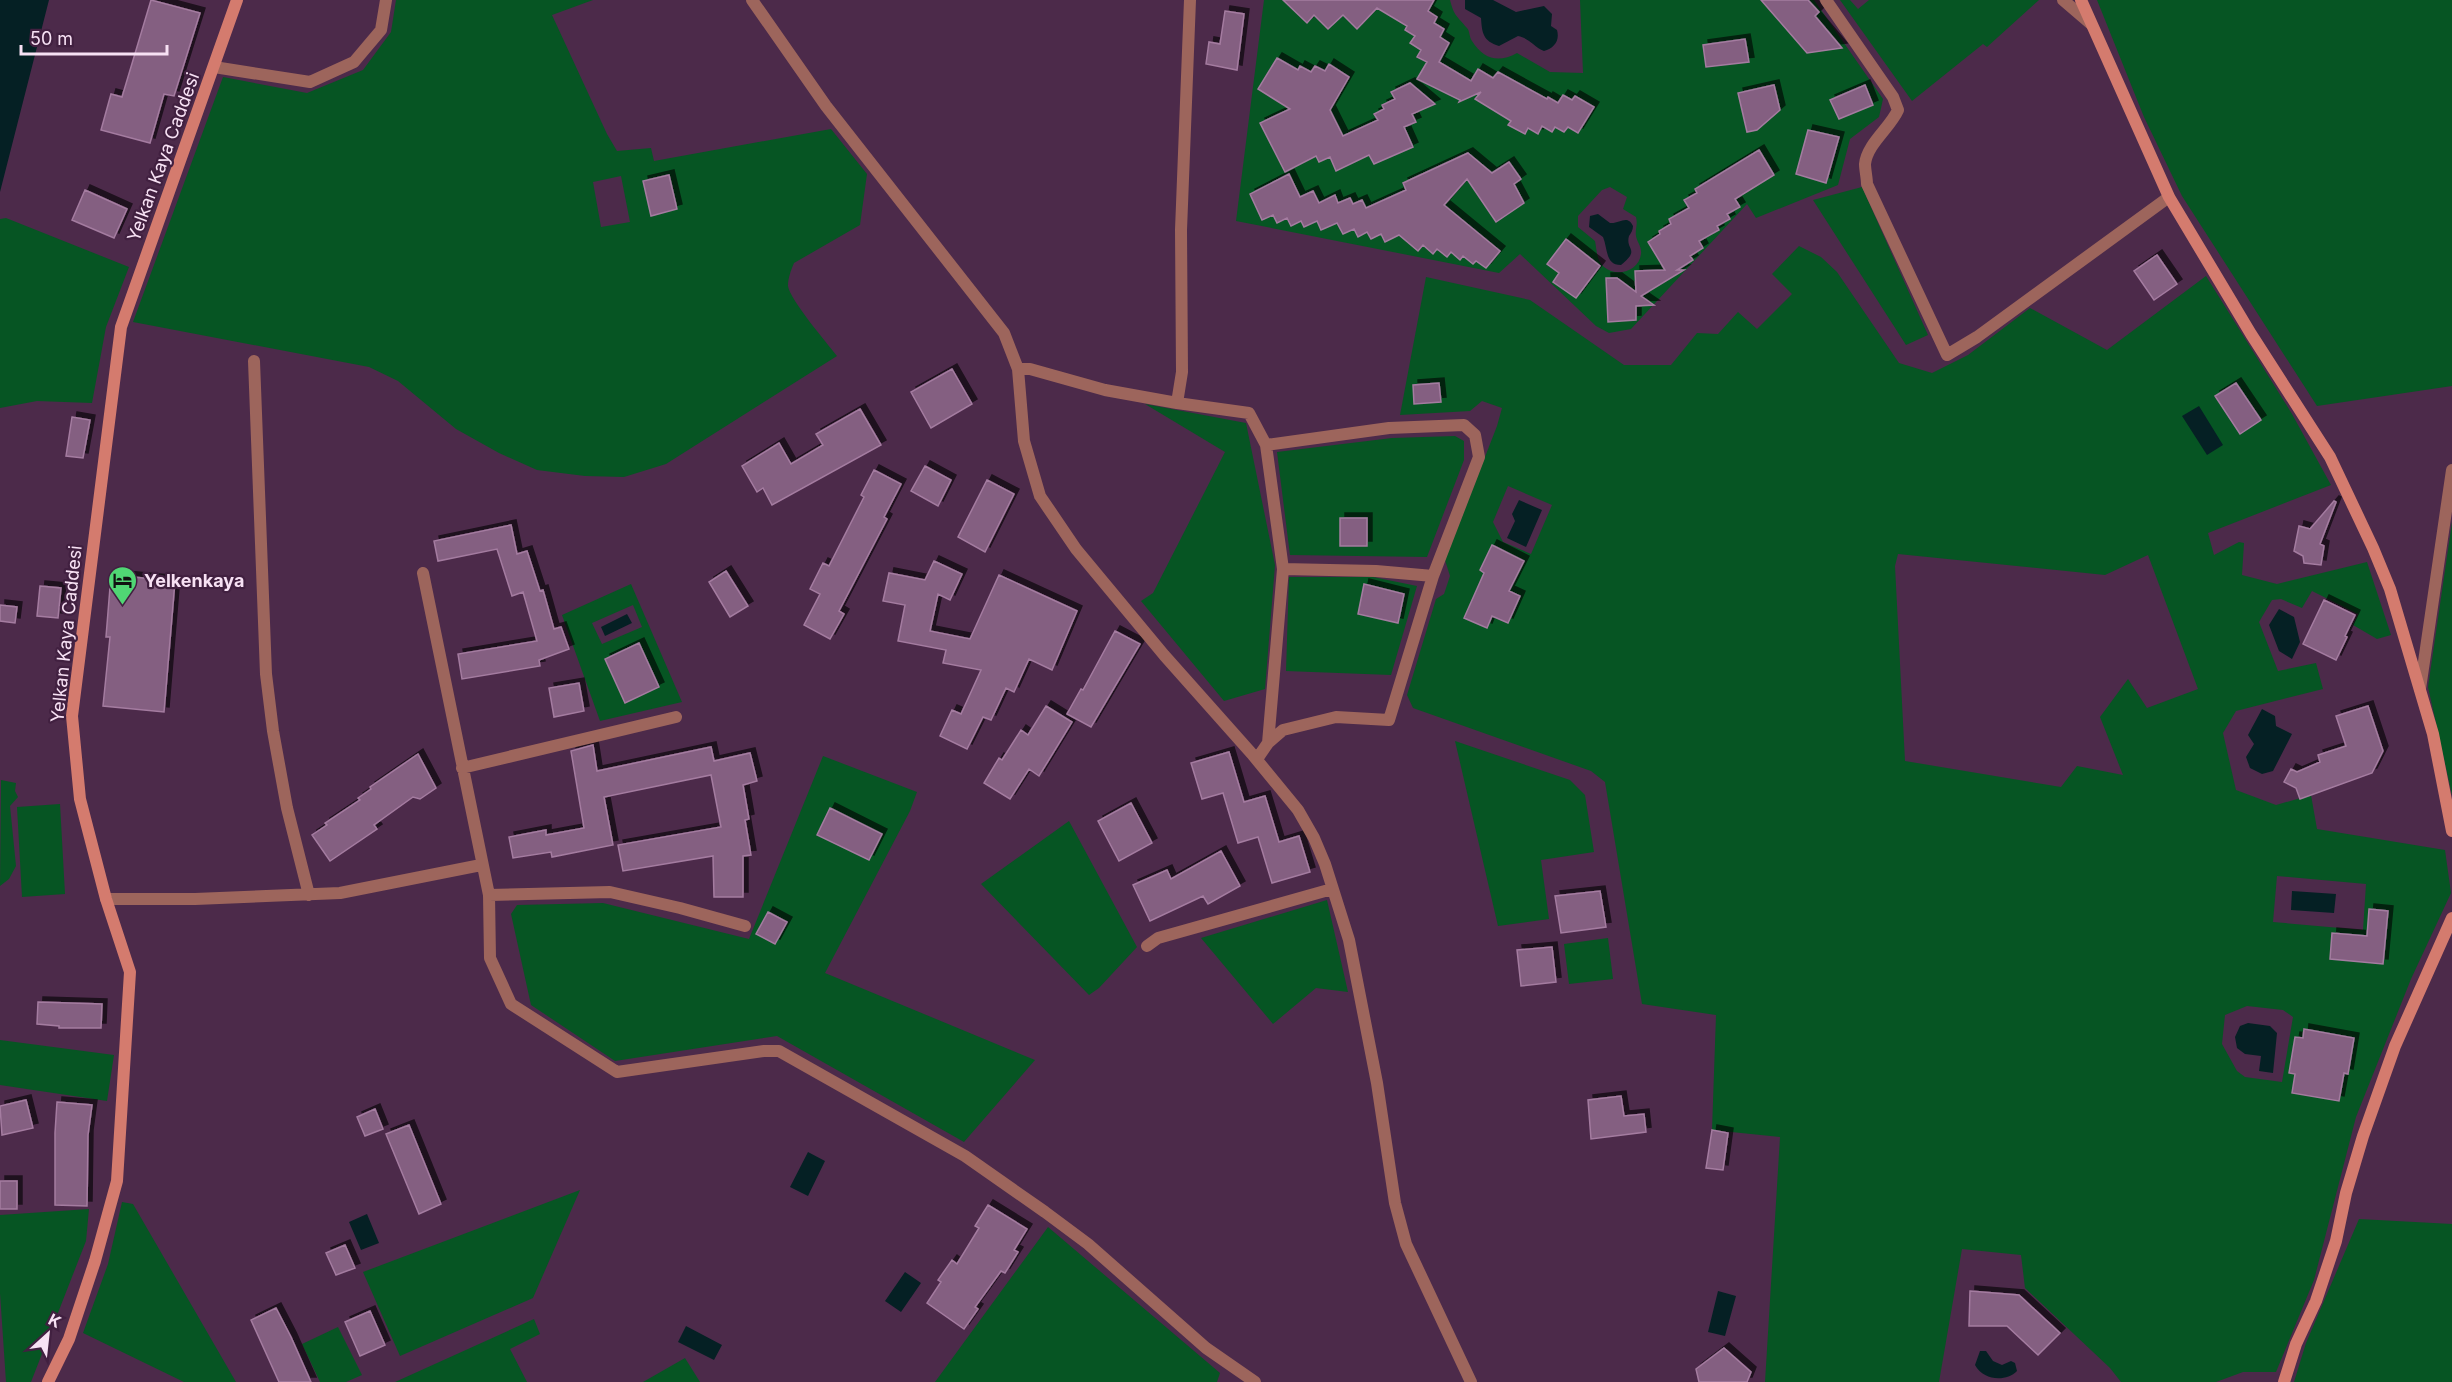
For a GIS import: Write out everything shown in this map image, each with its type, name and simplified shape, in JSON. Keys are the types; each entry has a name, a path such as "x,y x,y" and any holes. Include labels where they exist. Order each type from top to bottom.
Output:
{"street":[{"name":"Yelkan Kaya Caddesi","path":"48,1382 69,1339 95,1261 117,1181 130,972 106,899 80,799 72,716 121,327 237,0"},
{"path":"214,67 310,82 354,62 381,30 386,0"},
{"path":"752,0 826,106 1004,333 1018,369 1024,441 1040,496 1076,549 1257,759 1298,810 1314,838 1325,864 1349,940 1377,1083 1395,1203 1406,1244 1471,1382"},
{"path":"1177,403 1182,372 1181,230 1190,0"},
{"path":"1826,0 1898,110 1893,121 1875,143 1865,163 1867,184 1947,355 1977,337 2169,197"},
{"path":"2063,0 2091,24"},
{"path":"2081,0 2169,197 2330,458 2390,589 2433,734 2452,831"},
{"path":"254,361 266,674 286,808 309,895"},
{"path":"1018,369 1030,369 1105,390 1249,413 1266,445 1283,569 1268,742"},
{"path":"1257,759 1268,742 1283,730 1336,717 1389,720 1433,576 1479,457 1475,435 1464,425 1389,428 1266,445"},
{"path":"2420,689 2452,470"},
{"path":"1283,569 1376,571 1433,576"},
{"path":"423,573 481,865 489,895 490,958 511,1004 618,1072 764,1051 779,1051 964,1156 1045,1212 1088,1244 1206,1348 1255,1382"},
{"path":"462,768 676,717"},
{"path":"106,899 340,893 481,865"},
{"path":"1147,946 1158,938 1332,889"},
{"path":"489,895 610,892 745,926"},
{"path":"2284,1382 2296,1344 2316,1301 2336,1241 2346,1193 2395,1046 2452,918"}],"green space":[{"path":"396,0 593,0 552,15 617,151 651,148 654,161 831,129 867,174 860,225 794,263 788,286 802,311 837,356 666,464 624,477 585,476 537,470 499,453 456,429 398,381 369,367 133,322 223,77 307,93 363,70 391,32","holes":["621,176 630,222 601,227 593,182"]},
{"path":"1264,0 1450,0 1454,13 1468,29 1470,38 1487,56 1498,59 1517,53 1550,72 1583,73 1580,0 1814,0 1883,99 1879,117 1850,139 1838,185 1756,218 1747,204 1631,329 1609,333 1596,326 1520,254 1499,273 1236,221","holes":["1610,187 1627,197 1623,209 1636,217 1636,236 1641,254 1632,268 1615,272 1601,264 1595,241 1578,227 1578,216 1602,190"]},
{"path":"1840,0 1850,0 1858,9 1869,0 2039,0 1987,47 1983,44 1912,101"},
{"path":"2097,0 2452,0 2452,386 2317,406 2182,196 2144,117"},
{"path":"1862,187 1928,335 1906,345 1813,200"},
{"path":"6,218 129,267 106,327 92,403 37,401 0,408 0,219"},
{"path":"1799,246 1821,257 1837,272 1899,363 1932,373 1968,355 2030,308 2107,350 2206,276 2292,414 2331,485 2208,533 2214,555 2239,542 2244,543 2242,575 2277,584 2367,562 2391,635 2377,639 2353,625 2358,614 2312,591 2302,608 2281,599 2272,600 2259,622 2278,671 2316,663 2323,689 2236,711 2223,733 2236,790 2276,805 2311,795 2317,829 2445,850 2451,893 2411,979 2356,1117 2314,1280 2276,1372 2243,1372 2216,1382 2121,1382 2110,1368 2025,1288 2021,1255 1962,1249 1939,1382 1765,1382 1780,1137 1712,1130 1716,1015 1642,1004 1605,782 1591,771 1413,708 1407,695 1436,599 1444,594 1450,576 1445,560 1502,408 1482,401 1470,411 1400,415 1426,277 1530,300 1624,365 1671,365 1697,333 1718,334 1738,312 1757,329 1792,294 1772,274","holes":["2236,383 2261,420 2240,434 2215,397","1508,486 1552,505 1531,554 1503,542 1493,522","1898,554 2105,575 2148,555 2198,689 2147,708 2128,679 2100,717 2123,775 2077,766 2061,787 1905,761 1895,566","2277,876 2366,884 2363,930 2273,922","2247,1006 2283,1010 2293,1017 2282,1082 2245,1077 2237,1071 2222,1044 2225,1015"]},
{"path":"1145,404 1246,423 1275,565 1265,689 1224,701 1141,601 1153,593 1225,452"},
{"path":"1455,436 1464,441 1464,460 1427,557 1290,555 1277,452 1392,438"},
{"path":"2452,522 2452,795 2428,687"},
{"path":"1289,577 1373,577 1417,586 1391,675 1286,671"},
{"path":"631,584 682,702 600,721 562,615","holes":["633,605 642,627 602,644 592,623"]},
{"path":"1455,741 1570,780 1585,795 1594,852 1541,860 1549,919 1498,926"},
{"path":"823,756 917,792 910,811 825,973 1035,1060 964,1142 777,1036 615,1061 531,1005 511,914 517,905 603,903 749,939"},
{"path":"1,780 16,783 15,791 18,797 10,806 16,866 9,879 0,886"},
{"path":"60,804 65,894 22,897 17,807"},
{"path":"1069,821 1137,947 1099,988 1089,995 981,884"},
{"path":"1327,900 1348,992 1316,988 1273,1024 1201,938"},
{"path":"1608,938 1613,979 1569,984 1564,944"},
{"path":"0,1040 114,1055 107,1101 0,1085"},
{"path":"580,1190 533,1298 400,1356 363,1272"},
{"path":"122,1202 133,1204 236,1382 184,1382 83,1333 108,1264"},
{"path":"89,1209 86,1241 31,1382 6,1382 0,1293 0,1215"},
{"path":"2359,1219 2452,1224 2452,1382 2294,1382 2306,1343"},
{"path":"1048,1227 1220,1373 1217,1382 935,1382"},
{"path":"534,1319 540,1334 510,1349 527,1382 395,1382"},
{"path":"338,1327 362,1375 346,1382 320,1382 302,1344"},
{"path":"685,1358 700,1382 643,1382"}],"shaded area":[{"path":"0,0 49,0 0,192"},
{"path":"1465,0 1493,0 1516,12 1544,6 1552,14 1551,26 1557,30 1557,41 1551,48 1544,51 1518,36 1499,46 1494,44 1484,36 1481,18 1465,9"},
{"path":"1598,214 1610,223 1626,220 1633,226 1628,241 1630,256 1621,265 1612,262 1603,237 1589,227 1590,216"},
{"path":"2199,406 2223,445 2207,455 2182,416"},
{"path":"1519,500 1542,510 1526,547 1507,538 1515,521 1512,514"},
{"path":"2279,609 2294,617 2300,642 2292,659 2279,651 2269,625"},
{"path":"627,614 632,623 605,636 601,627"},
{"path":"2262,709 2275,716 2276,726 2292,734 2273,771 2262,774 2250,768 2246,757 2254,744 2248,735"},
{"path":"2292,891 2336,894 2334,913 2291,910"},
{"path":"2248,1023 2270,1026 2277,1033 2273,1073 2259,1071 2261,1056 2245,1054 2237,1048 2235,1037 2240,1026"},
{"path":"808,1152 825,1161 808,1196 790,1187"},
{"path":"367,1214 379,1243 361,1250 349,1222"},
{"path":"905,1272 921,1283 901,1312 885,1301"},
{"path":"1718,1291 1736,1296 1725,1336 1708,1332"},
{"path":"686,1326 722,1345 714,1360 678,1342"},
{"path":"1980,1351 1986,1351 1993,1361 2002,1365 2011,1361 2015,1363 2017,1371 2007,1377 1989,1377 1975,1365"}],"building":[{"path":"151,0 200,13 174,96 164,94 150,143 101,130 111,94 122,97"},
{"path":"1283,0 1434,0 1428,11 1437,17 1434,23 1444,29 1440,37 1449,43 1439,62 1471,81 1478,69 1493,78 1498,72 1547,99 1548,97 1558,103 1563,95 1572,100 1575,96 1594,107 1578,133 1568,127 1564,132 1555,127 1552,132 1542,126 1538,134 1528,128 1525,134 1508,125 1511,121 1475,99 1481,92 1459,102 1460,100 1417,79 1427,62 1417,57 1421,50 1410,43 1415,36 1405,30 1407,26 1377,8 1357,29 1343,15 1328,29 1314,15 1307,23"},
{"path":"1761,0 1808,0 1819,12 1815,16 1842,48 1807,53"},
{"path":"1225,11 1244,14 1237,70 1206,64 1209,42 1220,44"},
{"path":"1745,39 1749,62 1706,67 1703,45"},
{"path":"1277,58 1298,70 1300,66 1311,72 1315,66 1325,71 1329,64 1349,77 1330,110 1343,136 1378,120 1374,114 1384,109 1382,105 1395,99 1391,92 1410,83 1435,104 1412,114 1416,122 1404,127 1413,147 1374,164 1369,155 1336,171 1330,157 1319,162 1316,156 1285,172 1260,123 1290,109 1258,89"},
{"path":"1774,85 1780,110 1757,130 1747,132 1738,93"},
{"path":"1865,85 1873,105 1839,119 1830,100"},
{"path":"1808,130 1839,137 1826,183 1796,174"},
{"path":"1759,150 1774,175 1735,199 1740,207 1727,214 1730,219 1717,226 1719,230 1699,241 1703,248 1690,256 1693,260 1677,270 1684,270 1641,296 1654,305 1636,306 1636,320 1608,322 1606,278 1617,278 1636,292 1635,271 1665,270 1648,242 1660,234 1659,231 1671,224 1669,219 1689,208 1684,200 1697,193 1695,189"},
{"path":"1468,153 1492,173 1509,162 1521,179 1514,184 1524,203 1496,222 1467,179 1444,205 1500,251 1486,268 1476,261 1473,264 1463,256 1460,260 1451,252 1447,257 1437,249 1433,254 1423,245 1418,251 1399,235 1385,242 1381,234 1371,239 1367,232 1358,237 1354,229 1343,234 1337,223 1321,230 1317,221 1304,227 1301,221 1291,226 1287,218 1277,223 1273,215 1262,220 1250,194 1289,174 1300,197 1313,191 1319,203 1335,195 1338,203 1350,198 1353,204 1362,200 1366,208 1406,190 1403,183"},
{"path":"669,175 677,209 651,216 643,181"},
{"path":"85,190 127,209 114,238 72,220"},
{"path":"1566,239 1600,266 1576,298 1553,282 1559,273 1547,264"},
{"path":"2157,255 2177,284 2154,300 2134,271"},
{"path":"952,369 972,404 931,428 911,392"},
{"path":"1439,383 1441,402 1414,404 1413,385"},
{"path":"2236,383 2261,420 2240,434 2215,396"},
{"path":"860,409 881,445 772,505 763,488 757,492 742,466 779,443 791,464 823,445 816,434"},
{"path":"72,417 90,420 83,458 66,456"},
{"path":"925,466 951,480 938,506 911,491"},
{"path":"874,470 901,484 884,517 887,519 839,611 844,614 830,639 804,625 820,594 810,589 823,563 829,566 864,497 861,495"},
{"path":"987,480 1014,494 985,552 958,537"},
{"path":"2334,501 2336,502 2320,544 2324,546 2321,565 2304,563 2303,556 2294,551 2299,526 2310,529"},
{"path":"1340,518 1367,518 1367,546 1340,546"},
{"path":"511,525 517,554 527,551 540,591 543,590 554,629 561,627 569,649 539,660 540,666 462,679 458,654 537,641 523,592 512,596 497,549 438,561 434,541"},
{"path":"1492,545 1524,561 1509,591 1520,596 1508,623 1492,616 1487,628 1464,618 1484,573 1480,570"},
{"path":"934,561 962,574 950,600 938,594 930,631 970,639 999,575 1077,611 1052,670 1029,659 1014,692 1006,688 991,720 983,717 967,749 940,736 952,710 961,714 981,670 943,663 946,650 898,641 905,605 883,601 889,573 925,580"},
{"path":"726,571 748,606 730,617 709,582"},
{"path":"111,575 175,581 164,712 103,706 110,637 106,637"},
{"path":"1364,584 1404,594 1398,623 1358,614"},
{"path":"40,586 61,588 58,618 37,616"},
{"path":"2324,600 2355,615 2336,660 2303,644"},
{"path":"0,605 17,607 15,623 0,621"},
{"path":"1115,631 1140,644 1091,727 1067,714 1081,689 1083,690"},
{"path":"639,643 659,687 625,703 605,659"},
{"path":"579,683 584,711 554,717 549,688"},
{"path":"1046,706 1072,722 1039,776 1029,769 1010,799 984,783 999,758 1002,760 1021,730 1028,735"},
{"path":"2368,706 2383,751 2372,773 2300,799 2296,788 2284,782 2291,769 2297,772 2320,762 2318,755 2346,746 2336,716"},
{"path":"593,745 597,771 711,747 714,761 750,753 757,781 743,785 749,819 745,820 751,855 743,856 743,897 714,897 713,856 623,871 618,845 721,827 711,775 604,797 613,845 552,857 551,852 513,858 509,837 546,830 546,835 584,828 571,751"},
{"path":"1229,752 1244,802 1265,796 1279,842 1299,836 1310,872 1272,883 1258,837 1238,843 1223,793 1202,799 1191,763"},
{"path":"418,754 436,788 420,799 413,797 374,825 377,829 330,861 312,835 327,825 325,823 360,800 358,798 371,789 370,787"},
{"path":"1131,803 1152,843 1119,861 1098,821"},
{"path":"830,808 882,834 869,860 817,835"},
{"path":"1221,851 1240,886 1208,904 1203,896 1150,921 1133,885 1167,870 1171,879"},
{"path":"1600,891 1606,927 1561,933 1555,896"},
{"path":"2369,909 2388,911 2383,964 2330,959 2332,933 2367,936"},
{"path":"768,912 787,922 775,944 756,934"},
{"path":"1552,947 1556,982 1521,986 1517,950"},
{"path":"38,1002 102,1004 101,1028 59,1028 59,1026 37,1024"},
{"path":"2304,1029 2354,1038 2348,1074 2344,1073 2339,1101 2292,1093 2295,1074 2289,1073 2295,1037 2303,1038"},
{"path":"1621,1096 1624,1116 1644,1114 1646,1132 1591,1139 1588,1100"},
{"path":"26,1100 33,1128 2,1135 0,1106"},
{"path":"57,1102 92,1105 88,1135 87,1206 55,1205"},
{"path":"375,1109 383,1129 365,1136 357,1117"},
{"path":"409,1125 441,1204 419,1214 386,1134"},
{"path":"1712,1130 1728,1133 1723,1170 1706,1168"},
{"path":"0,1181 17,1181 17,1209 0,1209"},
{"path":"988,1205 1027,1229 1014,1250 1018,1252 1005,1273 1001,1271 975,1307 978,1309 964,1329 927,1303 941,1282 938,1280 952,1260 957,1264 979,1228 975,1226"},
{"path":"345,1245 355,1268 336,1275 326,1253"},
{"path":"1970,1291 2019,1295 2060,1333 2038,1355 2007,1326 1969,1326"},
{"path":"276,1308 311,1382 279,1382 251,1320"},
{"path":"370,1311 385,1345 360,1356 345,1322"},
{"path":"1724,1348 1751,1372 1747,1382 1699,1382 1696,1369"}],"place":[{"name":"Yelkenkaya","path":"123,606"}]}
